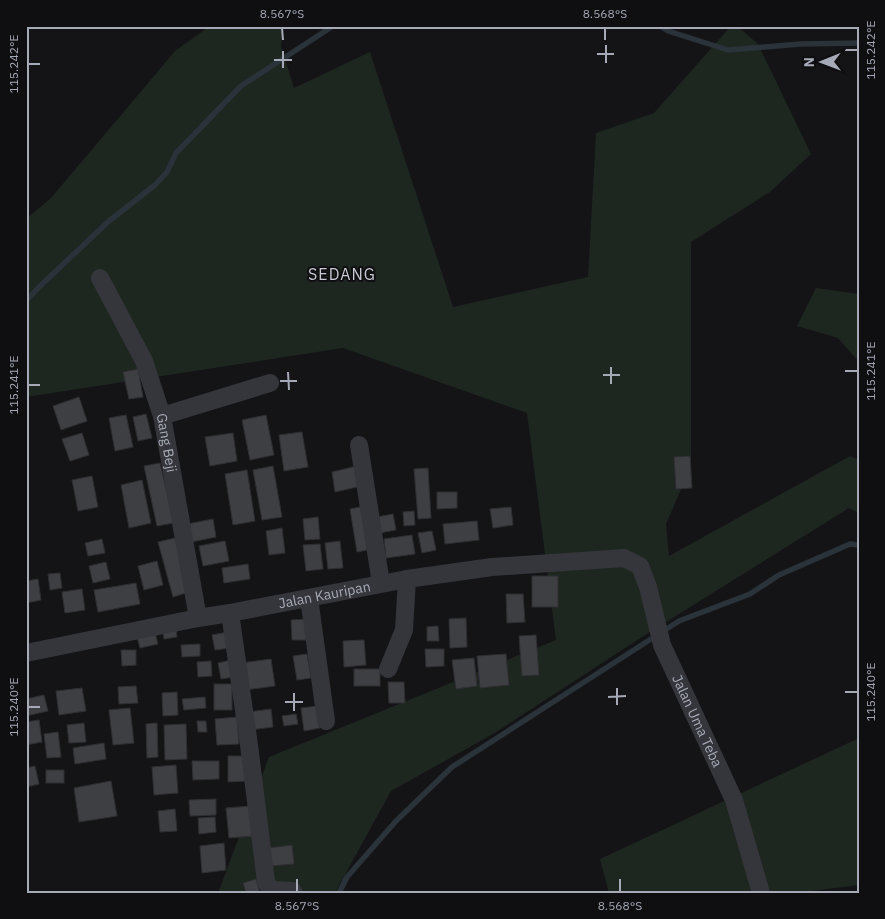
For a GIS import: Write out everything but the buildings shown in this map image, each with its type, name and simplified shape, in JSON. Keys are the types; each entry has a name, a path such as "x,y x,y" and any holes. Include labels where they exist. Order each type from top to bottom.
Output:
{"street":[{"name":"Gang Beji","path":"100,278 144,361 162,416 198,618"},
{"path":"162,416 270,383"},
{"path":"359,445 381,583"},
{"name":"Jalan Kauripan","path":"26,653 381,583 492,567 624,558"},
{"name":"Jalan Uma Teba","path":"624,558 640,566 648,587 662,645 734,800 761,893"},
{"path":"388,669 404,630 407,579"},
{"path":"309,598 326,721"},
{"path":"230,613 266,882 271,890 293,891"}],"shaded area":[{"path":"210,26 284,26 281,46 294,88 370,52 453,307 588,277 596,133 654,113 731,26 737,26 758,44 811,154 770,192 691,242 691,466 666,524 669,556 850,456 859,460 859,513 849,508 639,639 493,734 391,791 335,893 218,893 269,757 556,640 527,413 343,348 26,397 26,219 51,198 175,51"},
{"path":"816,288 859,294 859,362 838,338 797,326"},
{"path":"859,738 859,885 796,893 609,893 600,859"}],"waterway":[{"path":"26,301 109,221 155,185 167,172 176,153 241,86 333,26"},
{"path":"660,26 668,31 728,50 800,44 859,43"},
{"path":"339,893 347,877 396,821 452,767 679,621 750,594 779,575 850,544 859,545"}],"district":[{"name":"SEDANG","path":"342,274"}]}
